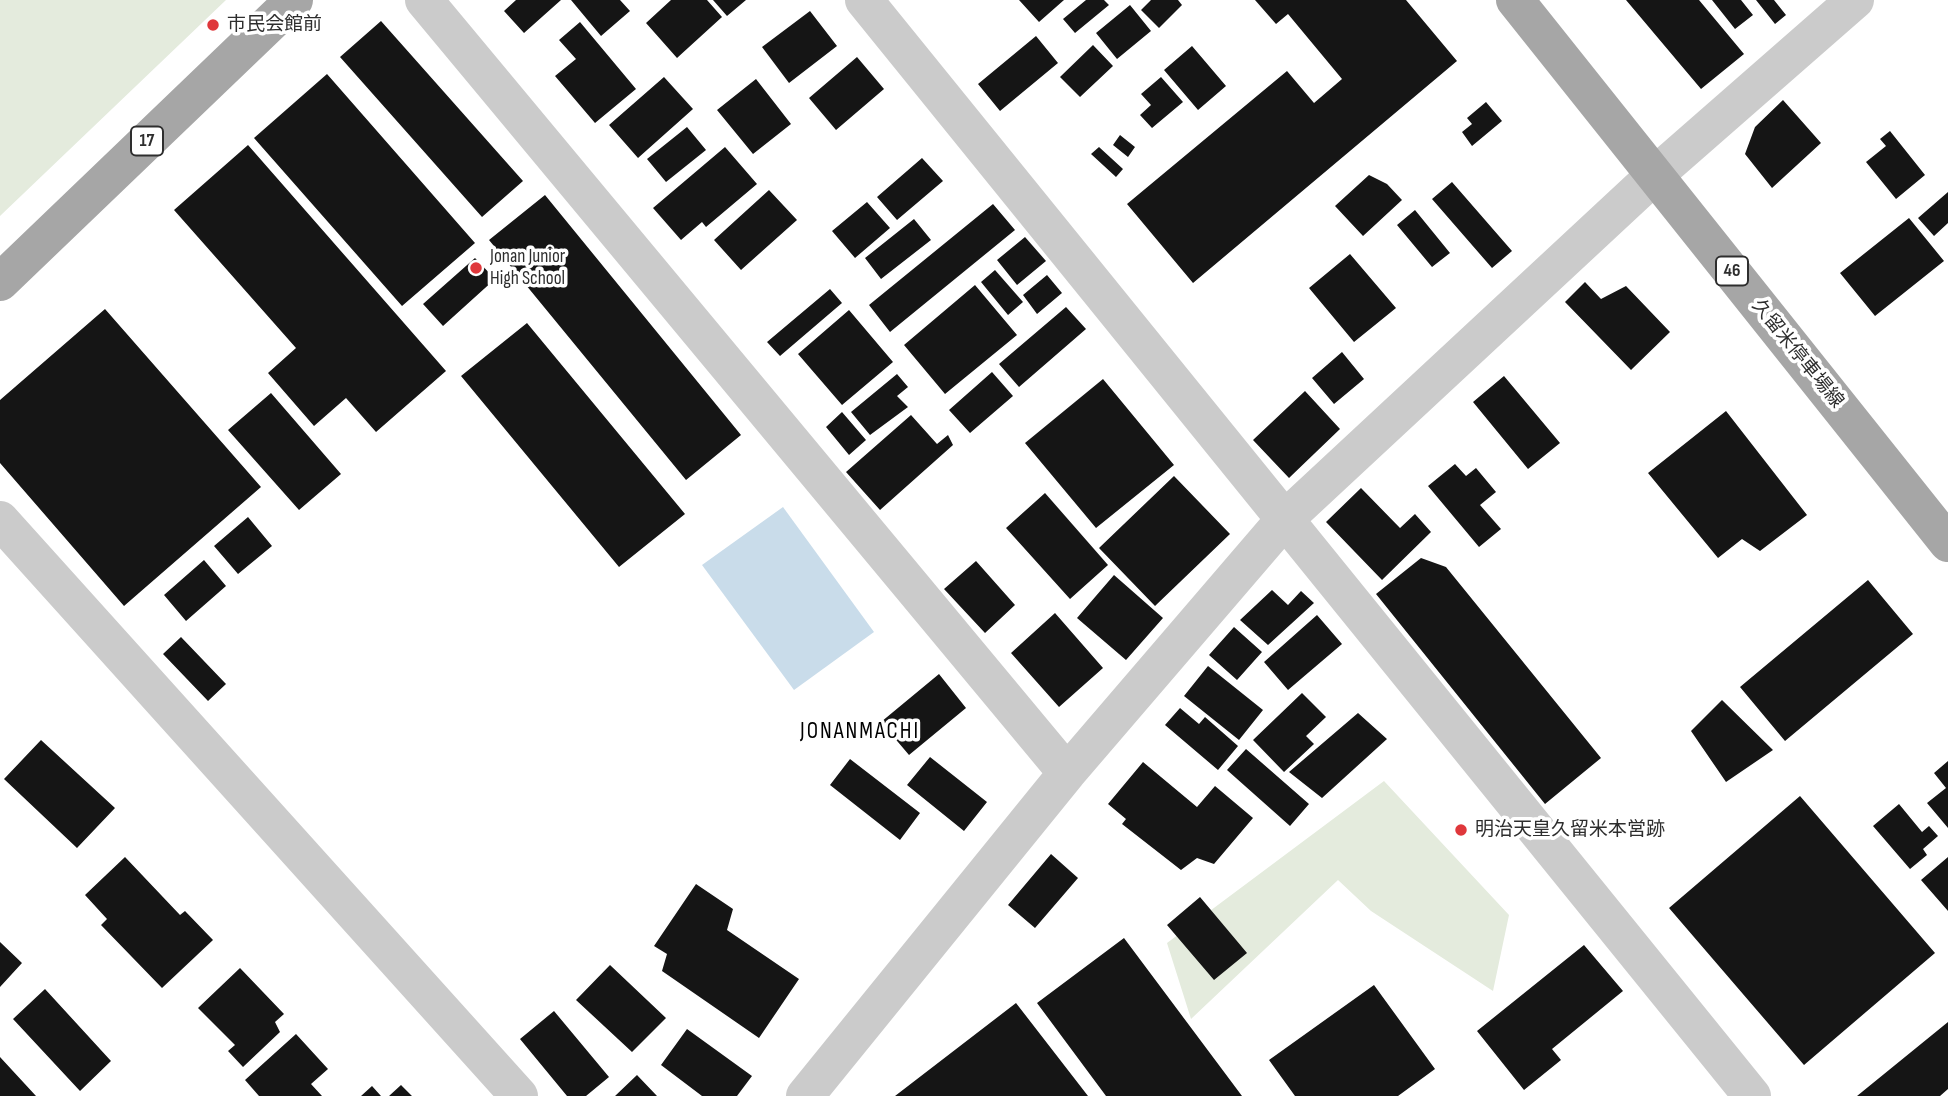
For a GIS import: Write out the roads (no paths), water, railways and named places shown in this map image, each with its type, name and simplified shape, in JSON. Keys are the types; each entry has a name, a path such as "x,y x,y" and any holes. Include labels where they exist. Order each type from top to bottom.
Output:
{"main road":[{"name":"17","path":"0,282 294,0"},
{"name":"久留米停車場線","path":"1515,0 1948,543"}],"street":[{"path":"424,0 1067,773"},
{"path":"864,0 1752,1096"},
{"path":"805,1096 1067,773 1285,519 1655,175 1855,0"},
{"path":"0,520 519,1096"}],"water":[{"path":"783,507 874,632 794,690 702,565"}],"place":[{"name":"市民会館前","path":"213,25"},
{"name":"Jonan Junior High School","path":"476,268"},
{"name":"明治天皇久留米本営跡","path":"1461,830"}],"district":[{"name":"JONANMACHI","path":"860,732"}]}
